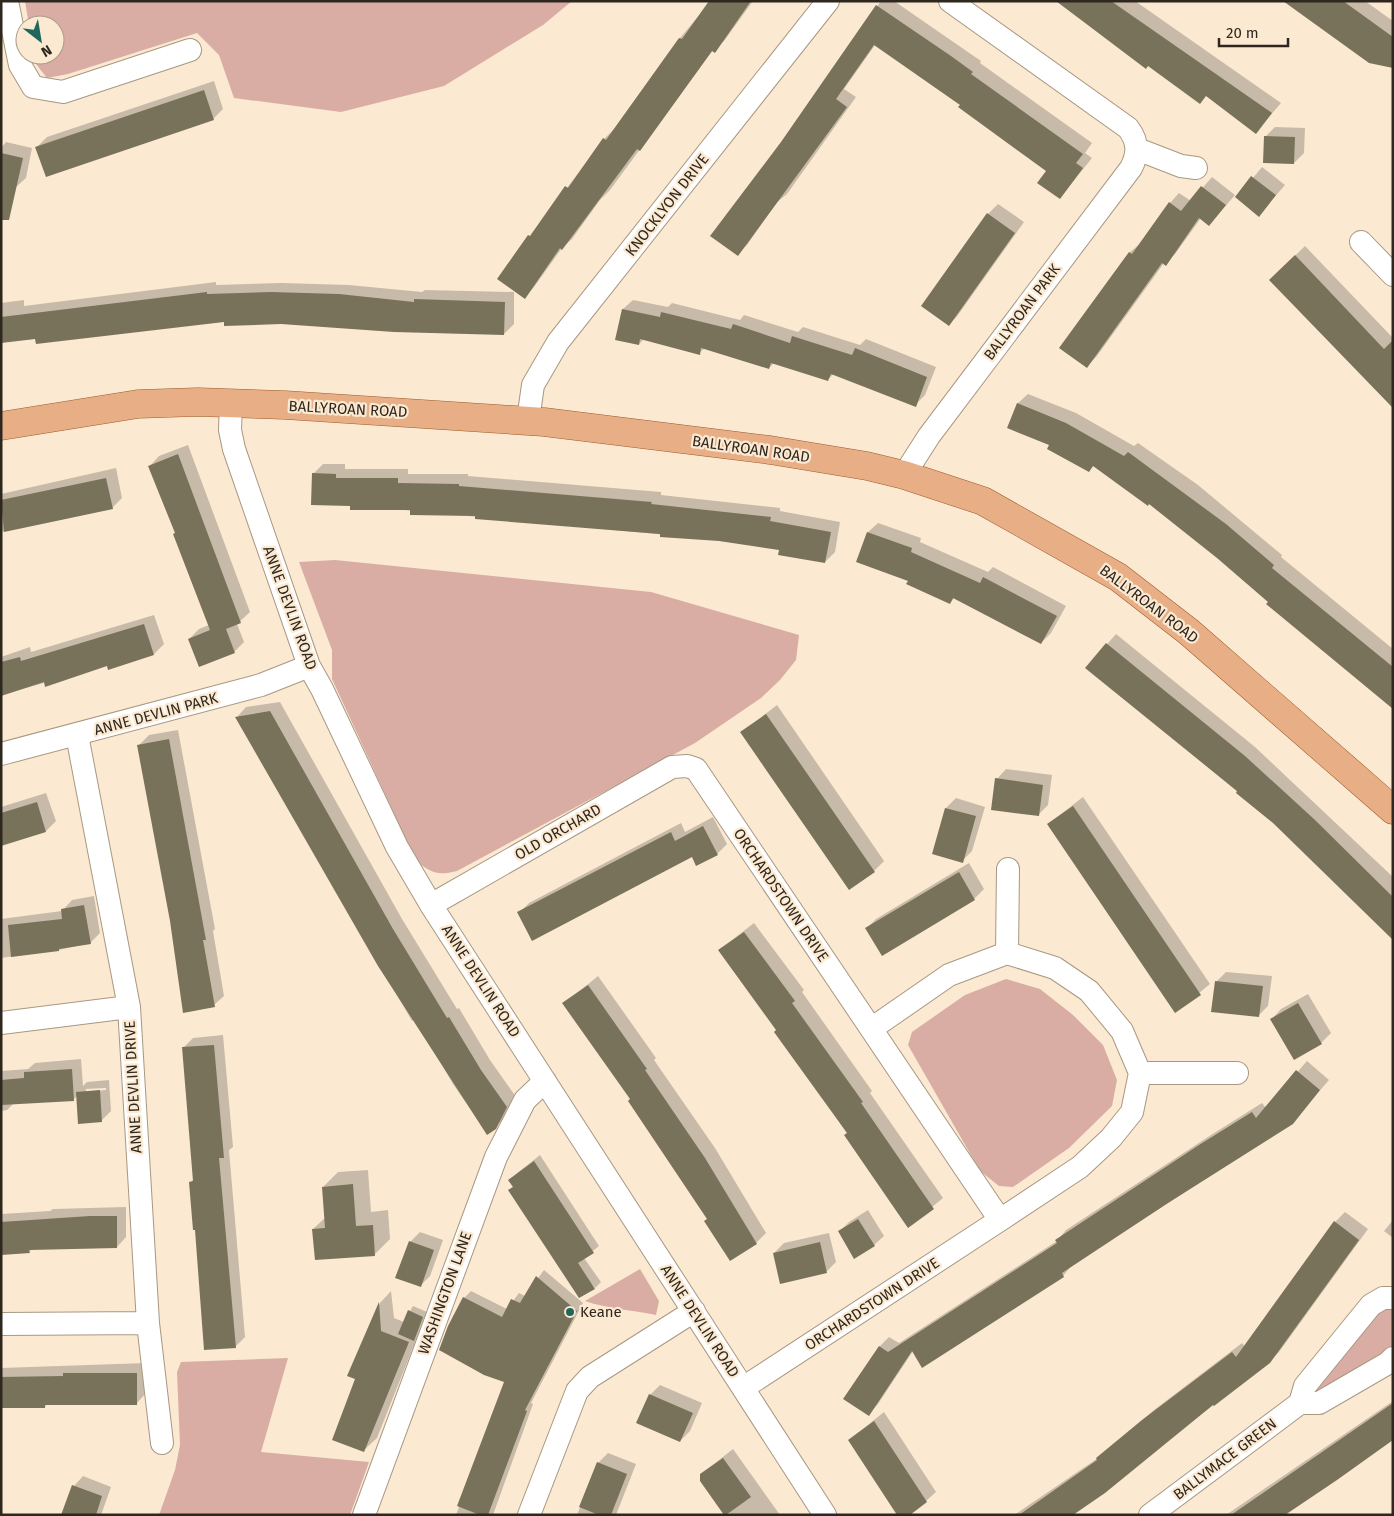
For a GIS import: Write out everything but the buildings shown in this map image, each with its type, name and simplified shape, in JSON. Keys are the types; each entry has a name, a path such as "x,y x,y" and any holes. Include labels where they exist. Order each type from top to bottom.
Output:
{"main road":[{"name":"BALLYROAN ROAD","path":"1,426 138,404 231,403 528,420 770,450 867,466 904,475 984,501 1118,577 1189,632 1393,810"}],"street":[{"path":"8,1 20,65 33,87 63,92 190,50"},
{"name":"KNOCKLYON DRIVE","path":"528,420 533,385 558,342 828,1"},
{"path":"950,1 1128,128 1135,138 1137,149 1182,166 1196,168"},
{"name":"BALLYROAN PARK","path":"904,475 929,436 1131,168 1136,159 1137,149"},
{"path":"1361,242 1393,275"},
{"name":"ANNE DEVLIN ROAD","path":"231,403 230,430 234,449 309,666 322,689 397,847 431,905 825,1515"},
{"name":"ANNE DEVLIN PARK","path":"1,754 262,685 309,666"},
{"name":"ANNE DEVLIN DRIVE","path":"77,735 129,1007 148,1323 162,1443"},
{"name":"OLD ORCHARD","path":"431,905 672,767 687,766"},
{"name":"ORCHARDSTOWN DRIVE","path":"687,766 696,769 1000,1220"},
{"path":"1007,953 1008,868"},
{"path":"871,1028 949,975 1007,953 1055,968 1089,991 1122,1031 1140,1073 1238,1073"},
{"path":"1,1023 129,1007"},
{"name":"ORCHARDSTOWN DRIVE","path":"743,1388 1080,1167 1111,1138 1132,1112 1140,1073"},
{"name":"WASHINGTON LANE","path":"364,1515 496,1156 525,1100 545,1080"},
{"path":"1393,1298 1383,1298 1372,1305 1305,1386 1300,1403 1320,1403 1388,1363 1393,1358"},
{"path":"529,1515 577,1391 590,1377 694,1311"},
{"path":"1,1324 148,1323"},
{"name":"BALLYMACE GREEN","path":"1150,1515 1300,1403"}],"shaded area":[{"path":"25,1 572,1 543,25 444,86 341,112 234,98 219,55 197,33 68,74 47,78 37,65 65,65 65,15 27,15"},
{"path":"335,560 651,592 799,635 796,660 780,680 761,698 695,743 457,871 439,873 426,868 416,861 332,679 332,650 299,562"},
{"path":"1006,979 1040,989 1073,1015 1103,1045 1117,1080 1112,1106 1069,1148 1013,1187 999,1186 980,1171 908,1045 912,1032 965,995"},
{"path":"640,1269 659,1301 656,1315 611,1308 585,1301"},
{"path":"1393,1306 1393,1353 1296,1410 1361,1318"},
{"path":"288,1358 261,1452 369,1462 350,1515 159,1515 175,1470 180,1445 177,1372 181,1362"}],"place":[{"name":"Keane","path":"570,1312"}]}
